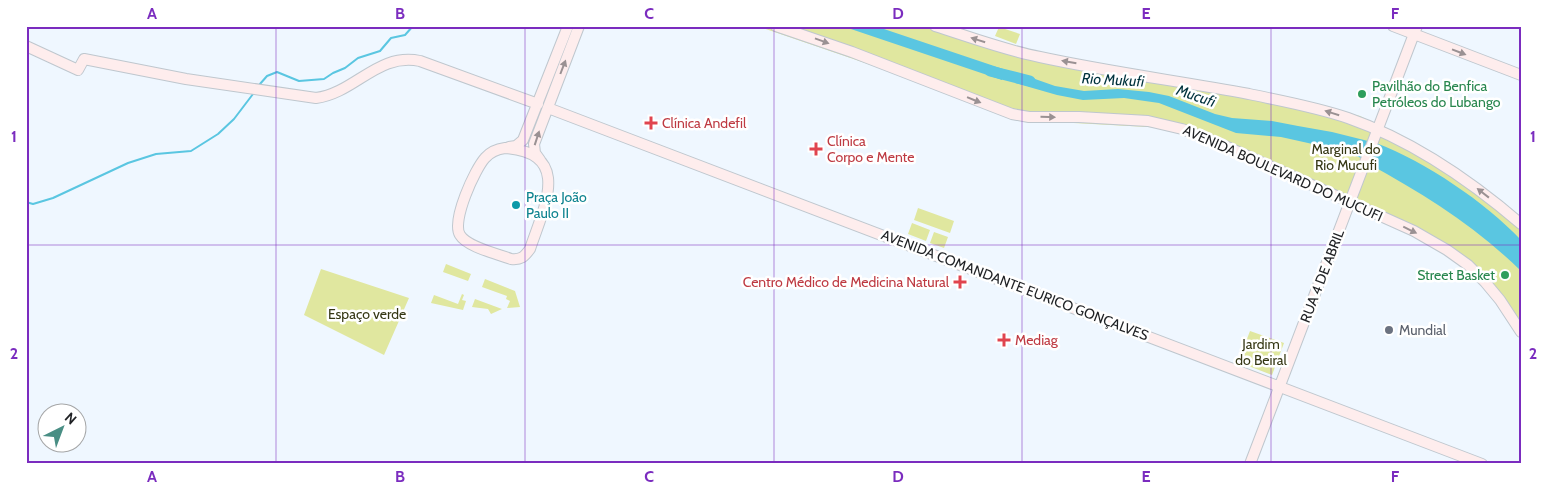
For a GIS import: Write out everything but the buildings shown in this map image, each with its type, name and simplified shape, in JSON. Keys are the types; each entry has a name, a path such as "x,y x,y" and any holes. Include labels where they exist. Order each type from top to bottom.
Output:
{"street":[{"path":"568,26 543,106 534,148 535,153 550,177 549,191 530,250 518,260 511,259 467,243 458,232 459,212 484,158 493,151 516,146 520,143 543,106 579,26"},
{"name":"AVENIDA BOULEVARD DO MUCUFI","path":"776,26 830,44 1012,114 1029,117 1121,119 1169,125 1223,145 1414,231 1447,250 1468,265 1485,282 1500,300 1521,332"},
{"path":"935,26 1009,50 1042,58 1204,85 1297,104 1348,118 1377,130 1416,151 1477,188 1521,224"},
{"path":"1394,26 1415,30 1521,76"},
{"name":"RUA 4 DE ABRIL","path":"1250,464 1415,30"},
{"name":"AVENIDA COMANDANTE EURICO GONÇALVES","path":"26,46 78,70 84,59 186,79 316,98 328,97 337,93 385,63 407,59 420,61 543,106 1482,464"},
{"path":"499,149 514,149 525,152 533,156 545,167"}],"green space":[{"name":"Marginal do Rio Mucufi","path":"757,26 953,26 1004,45 1035,53 1259,91 1360,116 1426,149 1521,217 1521,338 1495,299 1480,281 1443,252 1407,231 1204,141 1166,128 1018,120 906,77"},
{"path":"999,27 1020,34 1016,44 995,36"},
{"path":"918,208 954,221 950,233 914,220"},
{"path":"912,223 930,230 926,241 908,234"},
{"path":"934,232 948,237 944,248 930,243"},
{"path":"446,264 471,274 468,281 443,272"},
{"name":"Espaço verde","path":"321,269 409,298 384,355 304,315"},
{"path":"485,279 515,291 520,307 507,308 510,301 506,299 507,296 482,287"},
{"path":"462,294 464,295 462,300 466,301 463,310 431,303 434,295 458,304"},
{"path":"475,299 502,309 491,314 488,309 472,307"},
{"name":"Jardim do Beiral","path":"1250,331 1284,343 1272,375 1238,362"}],"water":[{"path":"842,26 875,26 1006,70 1002,80"},
{"path":"1018,73 1055,86 1084,91 1118,89 1149,92 1169,96 1215,114 1232,118 1272,121 1368,141 1361,158 1344,151 1281,137 1236,133 1159,103 1124,98 1083,100 1057,95 1015,83"},
{"path":"1376,143 1434,172 1454,184 1490,211 1521,240 1521,271 1486,240 1449,212 1369,164"}],"waterway":[{"path":"260,84 267,76 277,72 299,81 324,79 345,68 358,58 380,51 391,38 405,35 413,26"},
{"name":"Rio Mukufi","path":"990,71 1030,81"},
{"path":"26,202 33,204 53,198 128,163 156,154 191,151 218,134 234,119 253,94"}],"place":[{"name":"Pavilhão do Benfica Petróleos do Lubango","path":"1362,94"},
{"name":"Clínica Andefil","path":"651,123"},
{"name":"Clínica Corpo e Mente","path":"816,149"},
{"name":"Praça João Paulo II","path":"516,205"},
{"name":"Street Basket","path":"1505,275"},
{"name":"Centro Médico de Medicina Natural","path":"960,282"},
{"name":"Mundial","path":"1389,330"},
{"name":"Mediag","path":"1004,340"}],"water label":[{"name":"Mucufi","path":"1196,96"}]}
